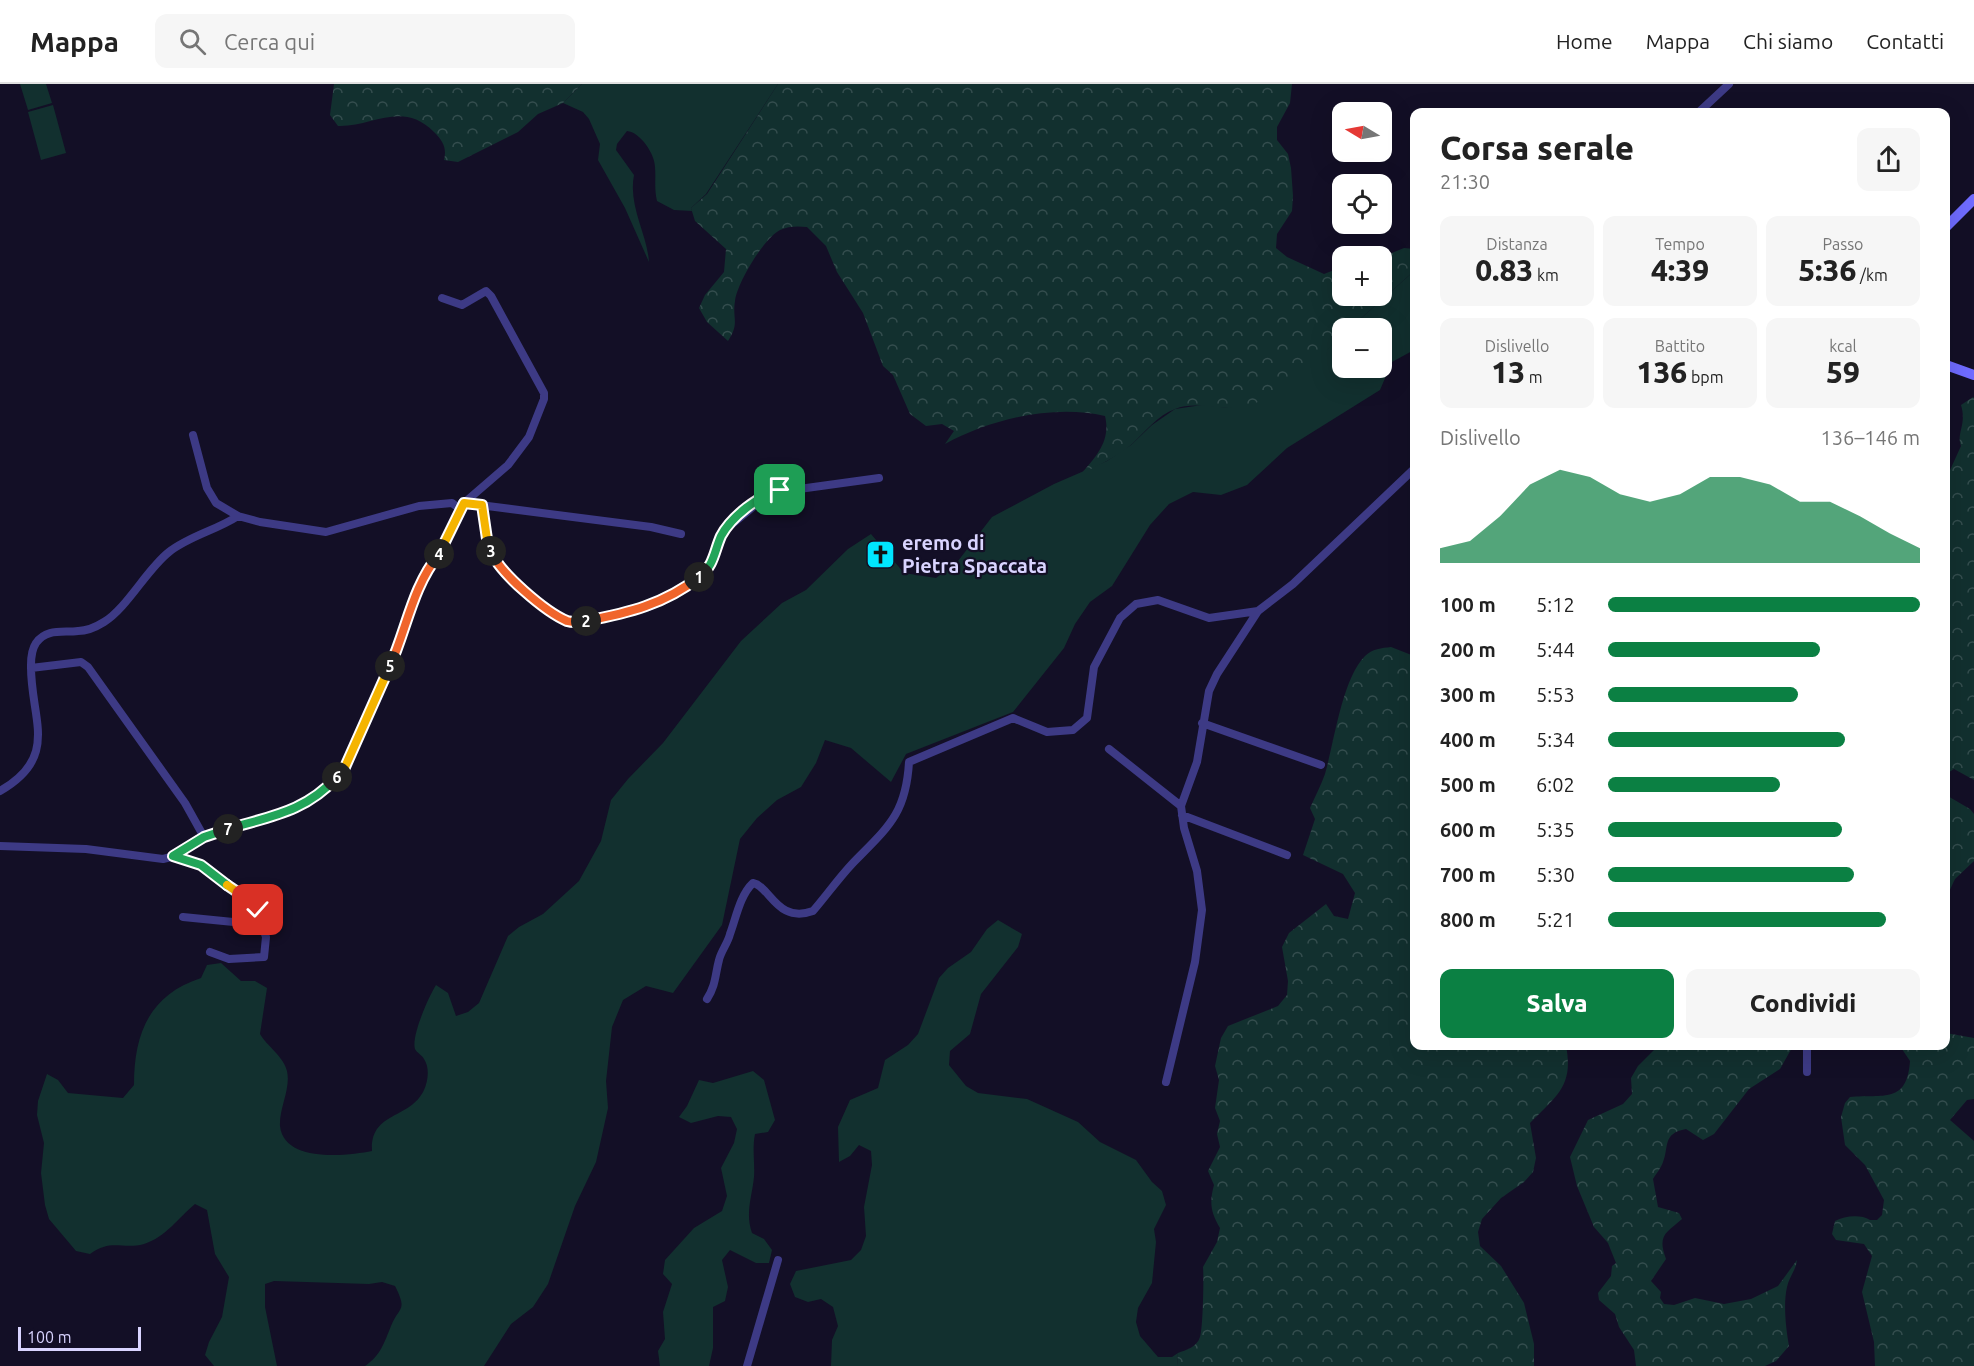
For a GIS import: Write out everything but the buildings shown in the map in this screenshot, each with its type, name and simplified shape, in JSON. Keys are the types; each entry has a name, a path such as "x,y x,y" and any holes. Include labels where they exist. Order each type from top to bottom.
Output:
{"street":[{"path":"1703,108 1729,84"},
{"path":"1950,223 1974,199"},
{"path":"0,846 86,849 163,859 173,856 204,837 287,812 320,795 345,767 400,643 415,592 449,536 462,506 508,465 529,437 542,408 544,393 507,322 486,291 462,305 442,298"},
{"path":"1950,366 1974,375"},
{"path":"193,435 211,496 216,503 238,516 287,527 326,532 419,506 452,503 651,527 681,534"},
{"path":"1166,1082 1195,962 1202,910 1197,871 1181,806 1197,762 1209,691 1217,674 1258,611 1293,584 1410,473"},
{"path":"482,505 487,539 494,558 544,606 565,619 576,622 651,606 687,587 711,566 725,530 770,493 879,478"},
{"path":"0,791 21,776 31,763 36,748 39,723 31,668 34,648 44,636 56,630 78,632 91,629 106,621 167,553 238,516"},
{"path":"707,999 716,986 719,958 748,888 753,883 758,884 777,907 794,912 813,911 850,866 886,831 908,788 909,762 1014,718 1047,732 1073,730 1087,718 1094,667 1120,618 1136,604 1158,600 1209,618 1258,611"},
{"path":"31,668 81,662 88,667 185,803 204,837"},
{"path":"1202,723 1321,765"},
{"path":"1109,748 1181,806"},
{"path":"1182,815 1287,855"},
{"path":"173,856 204,867 252,902 258,910 267,944 264,957 229,959 210,952"},
{"path":"183,917 263,925"},
{"path":"1807,1050 1807,1072"},
{"path":"747,1366 778,1260"}],"green space":[{"path":"20,84 46,84 52,103 28,110"},
{"path":"334,84 582,84 563,103 538,114 518,132 458,162 444,160 445,148 440,138 422,123 410,118 387,117 338,126 330,115"},
{"path":"582,84 778,84 706,194 691,208 692,211 674,210 657,201 654,162 650,150 642,139 627,131 617,144 616,150 634,175 634,198 649,262 625,208 598,160 600,144 589,119 583,112 563,103"},
{"path":"778,84 1292,84 1290,103 1277,127 1277,140 1288,154 1291,168 1292,211 1277,234 1276,248 1287,257 1324,274 1332,271 1332,306 1375,306 1361,318 1332,318 1332,345 1305,371 1277,392 1246,406 1229,408 1188,406 1175,409 1157,420 1120,453 1081,474 1097,454 1104,440 1105,416 1065,412 1023,416 982,427 945,444 954,431 942,424 926,426 910,414 893,375 883,366 863,313 837,272 826,246 807,227 780,230 759,251 737,293 734,307 735,325 728,341 707,322 699,308 705,295 724,272 726,249 695,221 691,208 707,194"},
{"path":"53,105 66,153 41,160 28,112"},
{"path":"1404,248 1410,249 1410,275 1392,291 1392,253"},
{"path":"1410,275 1410,352 1392,362 1392,318 1361,318 1375,306 1392,306 1392,291"},
{"path":"1332,345 1332,378 1385,378 1380,390 1287,448 1247,485 1221,495 1193,492 1169,504 1150,525 1112,586 1090,602 1075,624 1064,648 1013,712 906,754 891,782 851,748 825,740 816,763 801,787 777,800 757,818 740,839 722,925 673,993 646,986 623,1000 612,1027 606,1081 608,1108 596,1162 575,1206 548,1284 533,1307 511,1324 484,1366 365,1366 375,1358 401,1308 401,1300 395,1286 382,1282 369,1284 274,1281 265,1284 265,1307 277,1366 214,1366 205,1355 222,1317 229,1277 215,1254 207,1210 195,1204 152,1241 136,1245 111,1245 90,1254 76,1251 49,1219 41,1173 44,1143 37,1115 38,1101 47,1074 58,1080 68,1093 123,1098 134,1085 137,1049 148,1019 169,995 183,985 201,978 207,965 221,963 241,981 255,981 267,988 260,1034 282,1061 287,1071 287,1085 280,1119 284,1138 293,1146 318,1154 333,1155 372,1151 373,1138 377,1129 384,1122 410,1107 424,1090 428,1074 427,1066 415,1049 414,1043 421,1016 436,985 448,993 456,1016 468,1012 479,1003 508,936 543,914 579,881 601,841 611,800 663,743 741,641 782,603 806,590 848,549 871,534 904,573 936,578 958,561 992,517 1054,484 1107,461 1131,445 1152,425 1175,409 1202,405 1230,408"},
{"path":"1974,398 1974,780 1954,769 1950,772 1950,470 1961,446 1963,412 1961,405"},
{"path":"1391,647 1410,654 1410,1050 1567,1050 1567,1071 1561,1089 1530,1123 1536,1158 1533,1172 1524,1182 1501,1198 1482,1219 1478,1232 1480,1246 1501,1266 1524,1303 1534,1344 1534,1366 1177,1366 1178,1353 1194,1346 1200,1337 1203,1313 1203,1267 1217,1242 1220,1228 1212,1208 1214,1185 1208,1171 1220,1147 1217,1134 1220,1121 1215,1108 1219,1080 1215,1066 1221,1038 1228,1026 1278,1006 1287,995 1288,981 1282,947 1289,933 1326,904 1334,916 1348,919 1355,893 1343,874 1303,855 1315,819 1310,808 1325,774 1350,680 1365,656 1377,649"},
{"path":"1950,797 1970,809 1974,814 1974,861 1955,879 1950,890"},
{"path":"998,920 1022,934 1018,947 981,994 970,1034 950,1051 949,1065 966,1086 978,1093 1027,1099 1078,1122 1100,1142 1136,1160 1152,1182 1162,1191 1166,1205 1154,1229 1156,1242 1152,1283 1138,1308 1136,1322 1140,1336 1158,1357 1172,1357 1178,1353 1177,1366 831,1366 832,1340 838,1326 833,1307 821,1299 808,1302 795,1297 790,1284 796,1271 851,1260 861,1250 866,1236 864,1207 872,1165 871,1151 859,1145 850,1156 839,1162 838,1127 850,1100 878,1088 885,1060 908,1045 918,1034 939,978 948,968 971,952 987,929"},
{"path":"1950,1034 1974,1038 1974,1099 1967,1100 1950,1120 1974,1141 1974,1366 1875,1366 1874,1342 1862,1292 1872,1256 1864,1244 1836,1240 1832,1234 1835,1221 1843,1218 1857,1216 1877,1220 1882,1215 1884,1200 1865,1165 1845,1145 1841,1117 1845,1103 1850,1097 1883,1096 1899,1090 1908,1075 1910,1061 1903,1050 1950,1050"},
{"path":"1654,1050 1791,1050 1780,1069 1749,1089 1714,1134 1703,1140 1686,1129 1673,1134 1668,1142 1662,1164 1653,1179 1658,1207 1679,1213 1682,1219 1663,1239 1662,1245 1666,1259 1651,1281 1661,1292 1660,1298 1664,1304 1674,1305 1695,1298 1724,1304 1751,1299 1778,1286 1797,1260 1788,1283 1785,1301 1789,1346 1776,1361 1765,1366 1636,1366 1634,1350 1619,1327 1615,1314 1599,1300 1598,1293 1611,1276 1612,1266 1616,1263 1608,1243 1594,1227 1577,1186 1570,1157 1588,1120 1623,1104 1632,1094 1631,1078 1638,1066"},
{"path":"753,1071 764,1080 775,1120 768,1132 755,1134 754,1177 749,1212 752,1233 764,1239 772,1250 769,1263 756,1263 730,1250 722,1260 728,1287 725,1301 713,1307 713,1348 709,1366 660,1366 658,1351 665,1339 663,1312 672,1284 663,1274 665,1260 694,1228 722,1211 727,1196 721,1168 734,1143 737,1129 731,1117 718,1116 691,1123 679,1117 687,1106 699,1080 713,1083"}],"place":[{"name":"eremo di Pietra Spaccata","path":"881,554"}],"route":[{"path":"258,910 252,902 214,873 194,862 173,856 204,837 287,812 320,795 345,767 400,643 415,592 426,570 439,555 464,503 482,505 487,539 494,558 507,573 544,606 570,622 576,622 651,606 687,587 711,566 720,538 734,520 759,499 780,490"}]}
